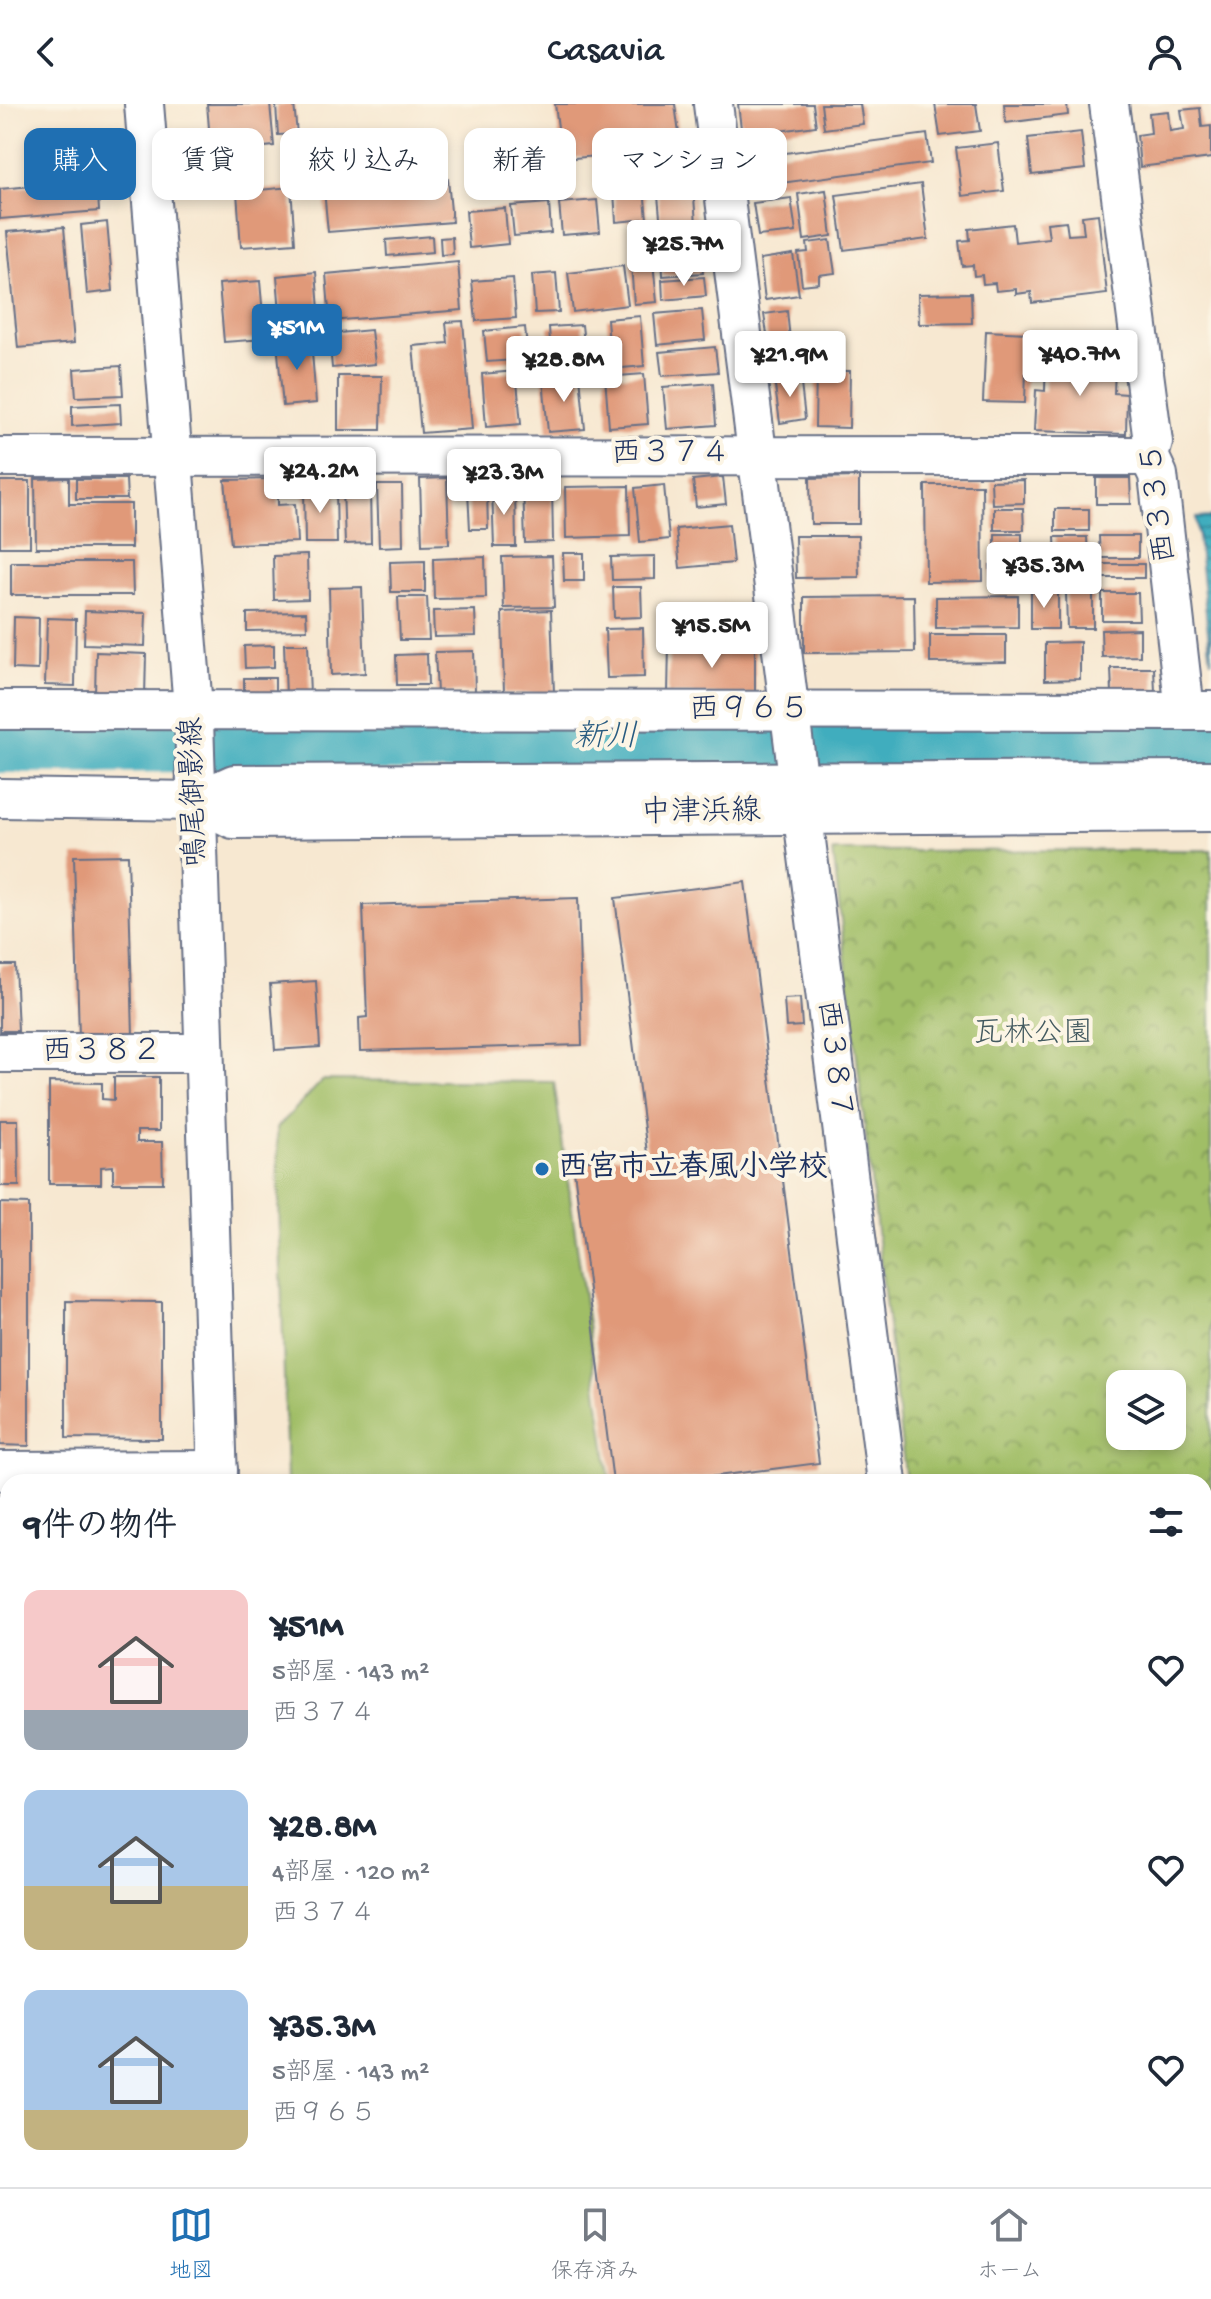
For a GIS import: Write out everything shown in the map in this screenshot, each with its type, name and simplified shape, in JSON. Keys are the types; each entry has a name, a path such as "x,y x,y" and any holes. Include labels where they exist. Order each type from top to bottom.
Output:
{"street":[{"name":"鳴尾御影線","path":"144,104 194,715 218,1474"},
{"name":"西３８７","path":"713,104 886,1474"},
{"name":"西３３５","path":"1109,104 1153,442 1149,456 1158,475 1198,711"},
{"name":"西３７４","path":"0,457 175,454 1149,456"},
{"name":"西９６５","path":"0,710 194,715 795,759 1198,711"},
{"name":"中津浜線","path":"795,759 1211,812"},
{"name":"中津浜線","path":"0,798 196,801 234,784 795,759 1211,780"},
{"name":"西３８２","path":"0,1053 204,1053"},
{"path":"0,1471 131,1474"}],"green space":[{"name":"瓦林公園","path":"1211,850 1211,1474 905,1474 833,851"},
{"path":"323,1080 554,1082 609,1474 287,1474 277,1128"}],"water":[{"path":"1211,517 1211,661 1196,518"}],"building":[{"path":"207,104 270,104 274,146 264,147 264,128 209,128"},
{"path":"294,104 296,128 280,128 278,135 276,106"},
{"path":"555,104 675,104 678,128 592,128 592,156 576,158 576,128 558,128"},
{"path":"738,104 813,104 816,126 787,130 741,128"},
{"path":"821,104 860,104 863,124 824,129"},
{"path":"935,104 976,104 980,131 940,136"},
{"path":"1004,104 1067,104 1068,115 1006,123"},
{"path":"1200,108 1202,127 1211,126 1211,158 1140,167 1137,135 1151,133 1149,113 1168,111 1170,131 1184,129 1181,110"},
{"path":"1081,132 1085,169 1032,175 1028,138"},
{"path":"927,134 931,163 787,182 787,153"},
{"path":"998,143 1004,191 962,196 956,148"},
{"path":"448,179 452,222 328,232 325,200 448,200"},
{"path":"921,184 928,239 844,250 836,195"},
{"path":"24,187 24,200 98,200 99,211 0,219 0,189"},
{"path":"280,188 280,200 292,200 295,243 241,247 238,200 264,200 264,190"},
{"path":"826,190 832,236 804,240 798,194"},
{"path":"791,198 796,232 758,236 753,203"},
{"path":"597,200 600,232 562,235 559,203"},
{"path":"615,200 645,200 647,219 616,222"},
{"path":"658,200 694,200 696,224 661,227"},
{"path":"549,203 551,233 514,236 511,206"},
{"path":"505,208 508,244 469,248 466,211"},
{"path":"1098,214 1107,294 1032,303 1031,292 1016,294 1016,289 996,291 995,283 983,284 982,275 974,276 973,265 962,266 959,241 970,240 969,229 1013,224 1015,242 1049,238 1047,223 1066,221 1068,235 1084,234 1082,216"},
{"path":"107,222 113,291 87,294 81,225"},
{"path":"64,227 74,343 18,348 7,232"},
{"path":"432,236 433,252 387,256 386,240"},
{"path":"452,237 453,254 441,255 440,238"},
{"path":"830,240 835,273 819,275 819,283 802,285 798,253 808,252 807,243"},
{"path":"701,252 703,273 663,276 662,255"},
{"path":"793,254 799,295 765,300 760,259"},
{"path":"458,262 462,310 330,321 326,274"},
{"path":"653,262 657,302 634,304 631,264"},
{"path":"623,266 628,305 573,312 568,273"},
{"path":"316,272 320,322 281,325 277,276"},
{"path":"556,273 559,312 535,313 532,275"},
{"path":"704,277 706,296 663,300 662,280"},
{"path":"513,278 516,318 476,321 472,281"},
{"path":"260,281 265,339 224,342 219,284"},
{"path":"971,293 972,323 919,324 918,294"},
{"path":"702,310 705,340 657,345 654,314"},
{"path":"787,311 792,358 771,361 764,314"},
{"path":"640,316 644,366 611,369 607,319"},
{"path":"463,321 472,429 421,433 413,346 448,343 446,322"},
{"path":"582,325 585,353 551,356 549,327"},
{"path":"525,327 528,359 487,362 484,331"},
{"path":"371,330 375,364 332,368 329,334"},
{"path":"986,331 1027,333 1025,403 983,402"},
{"path":"311,339 316,403 283,406 277,342"},
{"path":"715,347 718,372 662,376 659,352"},
{"path":"1046,355 1098,357 1097,368 1115,368 1114,393 1127,394 1126,434 1034,431 1036,390 1045,391"},
{"path":"121,366 123,395 76,397 74,369"},
{"path":"516,371 521,424 486,427 482,374"},
{"path":"816,371 850,371 849,428 815,427"},
{"path":"644,374 648,424 609,427 605,377"},
{"path":"800,375 805,419 780,423 774,379"},
{"path":"338,376 382,376 381,430 338,430"},
{"path":"580,376 585,429 548,432 543,379"},
{"path":"713,383 716,425 667,429 663,387"},
{"path":"120,404 121,423 72,426 72,406"},
{"path":"723,477 726,504 696,507 693,480"},
{"path":"859,477 859,524 811,524 810,478"},
{"path":"69,478 69,504 131,504 131,548 36,548 35,479"},
{"path":"447,478 449,544 422,545 420,479"},
{"path":"1096,478 1130,478 1131,504 1096,504"},
{"path":"76,479 126,479 127,499 76,499"},
{"path":"278,479 278,505 295,504 297,542 231,544 225,480"},
{"path":"1024,480 1024,503 992,504 991,481"},
{"path":"0,481 30,481 30,547 0,547"},
{"path":"552,484 553,542 525,543 523,485"},
{"path":"377,485 402,485 403,546 379,547"},
{"path":"664,485 669,539 640,542 635,488"},
{"path":"925,485 982,485 983,581 926,582"},
{"path":"629,486 630,536 566,538 565,487"},
{"path":"304,487 336,487 337,543 305,543"},
{"path":"370,487 371,543 345,544 343,488"},
{"path":"515,487 516,547 494,547 492,488"},
{"path":"487,491 488,529 470,529 468,492"},
{"path":"994,508 1023,508 1024,530 994,530"},
{"path":"1055,509 1089,509 1089,531 1055,531"},
{"path":"729,524 733,563 680,568 676,529"},
{"path":"995,534 1022,534 1022,557 995,557"},
{"path":"795,536 858,536 859,577 796,578"},
{"path":"1099,536 1138,536 1138,558 1100,558"},
{"path":"1055,537 1087,537 1088,558 1056,559"},
{"path":"563,553 584,553 584,581 564,581"},
{"path":"307,555 308,599 274,600 273,556"},
{"path":"552,556 554,607 504,608 502,557"},
{"path":"655,556 655,579 612,580 611,557"},
{"path":"485,557 486,598 434,599 433,559"},
{"path":"425,561 425,592 391,592 390,562"},
{"path":"11,562 132,562 133,595 11,595"},
{"path":"1026,564 1026,580 991,581 990,565"},
{"path":"1082,564 1083,579 1047,579 1046,565"},
{"path":"1100,564 1144,564 1144,578 1100,578"},
{"path":"362,587 365,673 331,675 329,588"},
{"path":"613,587 641,587 642,617 614,618"},
{"path":"1031,592 1058,592 1058,629 1031,629"},
{"path":"1066,592 1093,592 1093,628 1067,628"},
{"path":"1102,593 1138,593 1139,620 1102,620"},
{"path":"914,596 915,652 804,653 804,597"},
{"path":"1018,596 1018,627 936,628 936,597"},
{"path":"398,597 427,597 429,640 400,640"},
{"path":"475,610 476,636 434,637 433,611"},
{"path":"551,610 554,693 504,694 502,612"},
{"path":"85,611 146,613 145,646 84,644"},
{"path":"306,612 307,630 247,631 247,613"},
{"path":"14,617 39,618 38,670 13,669"},
{"path":"47,618 76,619 75,686 45,685"},
{"path":"643,628 644,677 607,678 605,629"},
{"path":"1140,629 1140,656 1102,657 1101,630"},
{"path":"930,635 1006,635 1006,662 930,663"},
{"path":"1080,642 1080,679 1045,680 1045,643"},
{"path":"284,644 308,644 310,695 286,696"},
{"path":"669,644 755,645 755,695 668,694"},
{"path":"274,645 274,667 245,668 244,646"},
{"path":"474,651 475,692 437,693 435,652"},
{"path":"96,652 146,654 145,697 95,695"},
{"path":"427,654 428,685 397,685 396,655"},
{"path":"1111,668 1154,668 1155,692 1112,693"},
{"path":"244,678 275,678 275,697 244,698"},
{"path":"128,855 133,1036 79,1037 74,856"},
{"path":"745,882 819,1463 733,1474 612,1474 573,1162 647,1153 615,898"},
{"path":"578,898 582,1045 360,1051 359,1018 367,1017 363,905"},
{"path":"0,965 15,965 18,1031 0,1031"},
{"path":"316,981 320,1047 275,1050 270,984"},
{"path":"800,998 802,1026 786,1027 784,999"},
{"path":"114,1077 159,1077 159,1131 137,1131 137,1142 162,1142 163,1183 113,1183 113,1166 101,1167 101,1184 49,1184 49,1082 102,1083 102,1099 114,1100"},
{"path":"0,1120 18,1120 19,1186 0,1186"},
{"path":"0,1203 29,1204 29,1446 0,1445"},
{"path":"66,1301 162,1302 162,1439 66,1438"}],"waterway":[{"name":"新川","path":"0,741 1211,736"}],"place":[{"name":"西宮市立春風小学校","path":"542,1169"}]}
